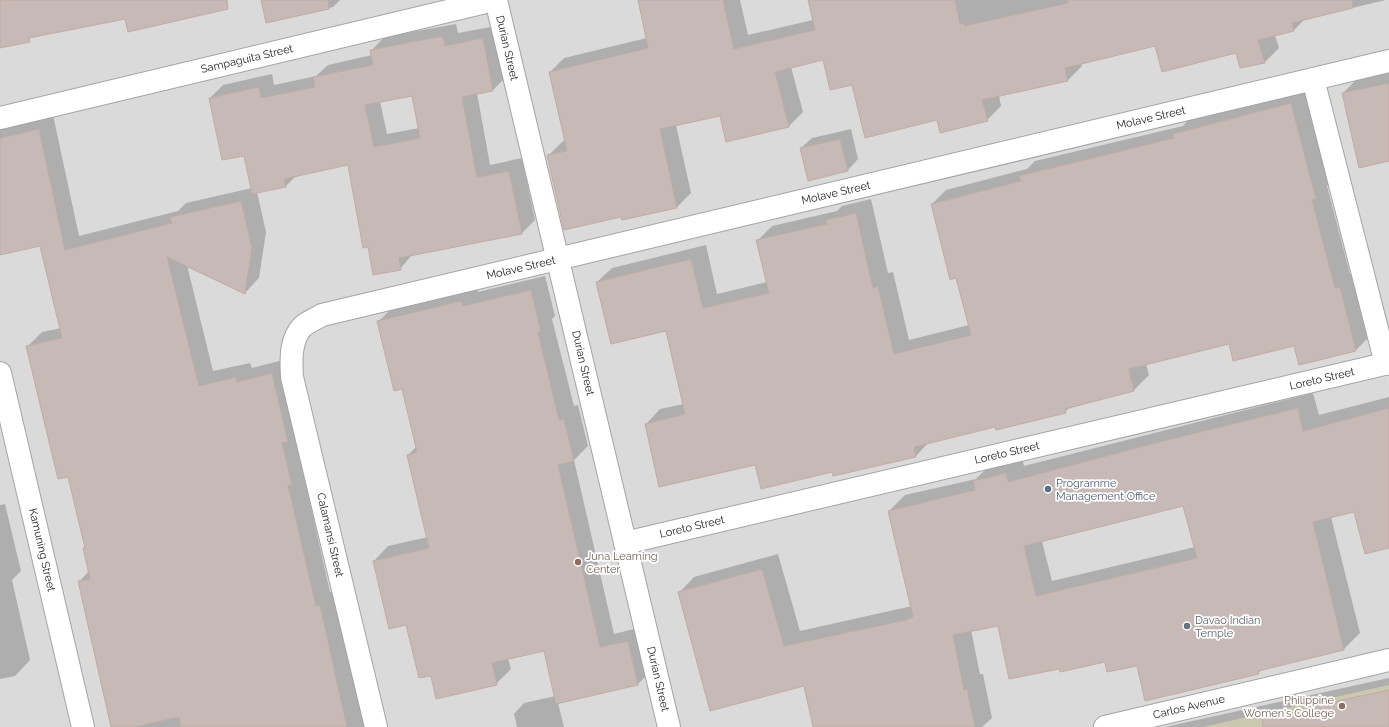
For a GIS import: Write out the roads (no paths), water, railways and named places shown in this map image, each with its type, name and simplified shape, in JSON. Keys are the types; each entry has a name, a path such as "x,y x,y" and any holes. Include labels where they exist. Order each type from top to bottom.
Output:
{"street":[{"name":"Sampaguita Street","path":"0,118 495,0"},
{"name":"Durian Street","path":"495,0 669,727"},
{"name":"Molave Street","path":"294,342 303,326 322,315 1389,61"},
{"path":"1313,79 1388,364"},
{"name":"Calamansi Street","path":"294,342 291,360 292,377 376,727"},
{"name":"Loreto Street","path":"625,543 1388,364"},
{"name":"Kamuning Street","path":"0,373 83,727"},
{"name":"Carlos Avenue","path":"1105,727 1389,660"}],"place":[{"name":"Programme Management Office","path":"1048,489"},
{"name":"Juna Learning Center","path":"578,562"},
{"name":"Davao Indian Temple","path":"1187,626"},
{"name":"Philippine Women's College","path":"1342,706"}]}
